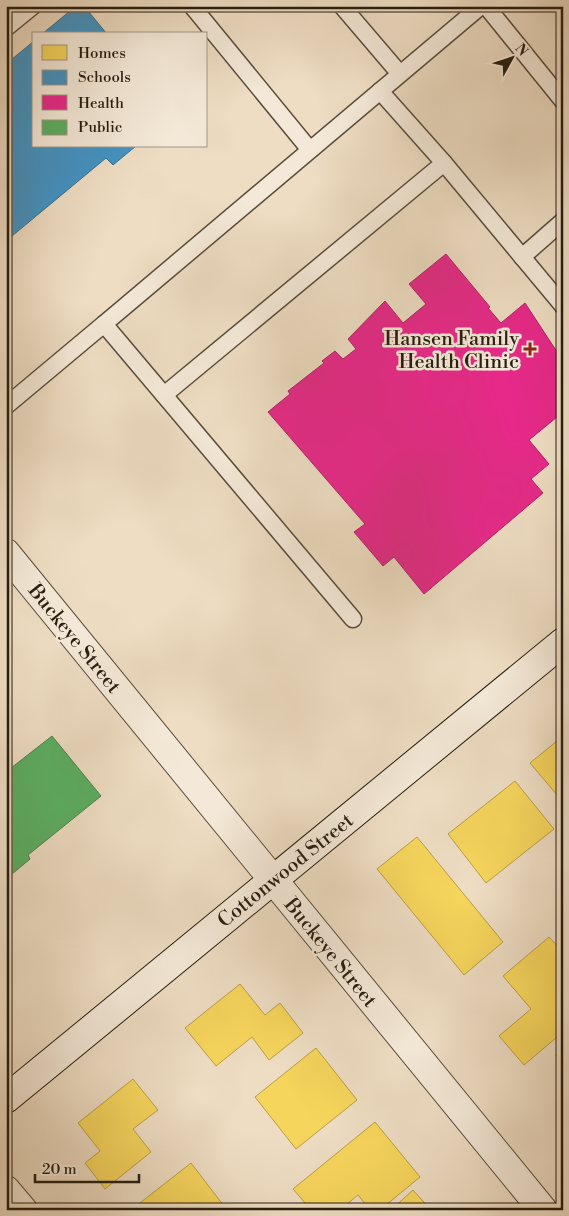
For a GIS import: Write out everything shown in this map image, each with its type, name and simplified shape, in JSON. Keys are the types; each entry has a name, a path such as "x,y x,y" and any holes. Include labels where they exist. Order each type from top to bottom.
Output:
{"street":[{"name":"Buckeye Street","path":"6,553 543,1210"},
{"name":"Cottonwood Street","path":"6,1099 563,642"},
{"path":"6,1190 23,1210"}],"lane":[{"path":"6,28 32,6"},
{"path":"192,6 310,150"},
{"path":"342,6 400,74"},
{"path":"6,406 481,6"},
{"path":"486,6 563,101"},
{"path":"380,91 444,163 563,306"},
{"path":"164,395 444,163"},
{"path":"522,257 563,221"},
{"path":"104,324 353,619"}],"building: Homes":[{"path":"557,741 563,749 563,802 530,763"},
{"path":"515,781 554,829 486,883 448,834"},
{"path":"417,837 503,942 464,975 377,869"},
{"path":"549,937 563,952 563,1032 524,1065 499,1036 531,1009 503,976"},
{"path":"240,984 265,1015 280,1003 303,1033 269,1060 252,1037 216,1066 185,1028"},
{"path":"316,1048 357,1100 296,1149 255,1097"},
{"path":"563,1049 563,1063 556,1055"},
{"path":"133,1079 158,1110 133,1129 151,1152 105,1189 85,1163 100,1151 78,1123"},
{"path":"375,1122 420,1177 380,1210 370,1210 358,1195 340,1210 311,1210 293,1189"},
{"path":"191,1163 227,1210 131,1210"},
{"path":"413,1190 431,1210 391,1210"}],"building: Schools":[{"path":"76,6 84,6 105,32 44,32"},
{"path":"32,43 32,148 134,148 113,165 106,158 6,241 6,64"}],"building: Health":[{"path":"446,254 501,323 525,303 563,361 563,424 557,417 529,440 549,464 531,479 543,493 424,594 394,557 383,566 354,532 365,524 268,412 290,394 288,391 324,363 322,361 335,351 343,359 356,349 348,339 385,301 403,323 426,304 409,284"}],"building: Public":[{"path":"52,736 101,796 28,855 30,859 6,879 6,772"}],"place":[{"name":"Hansen Family Health Clinic","path":"530,349"}]}
